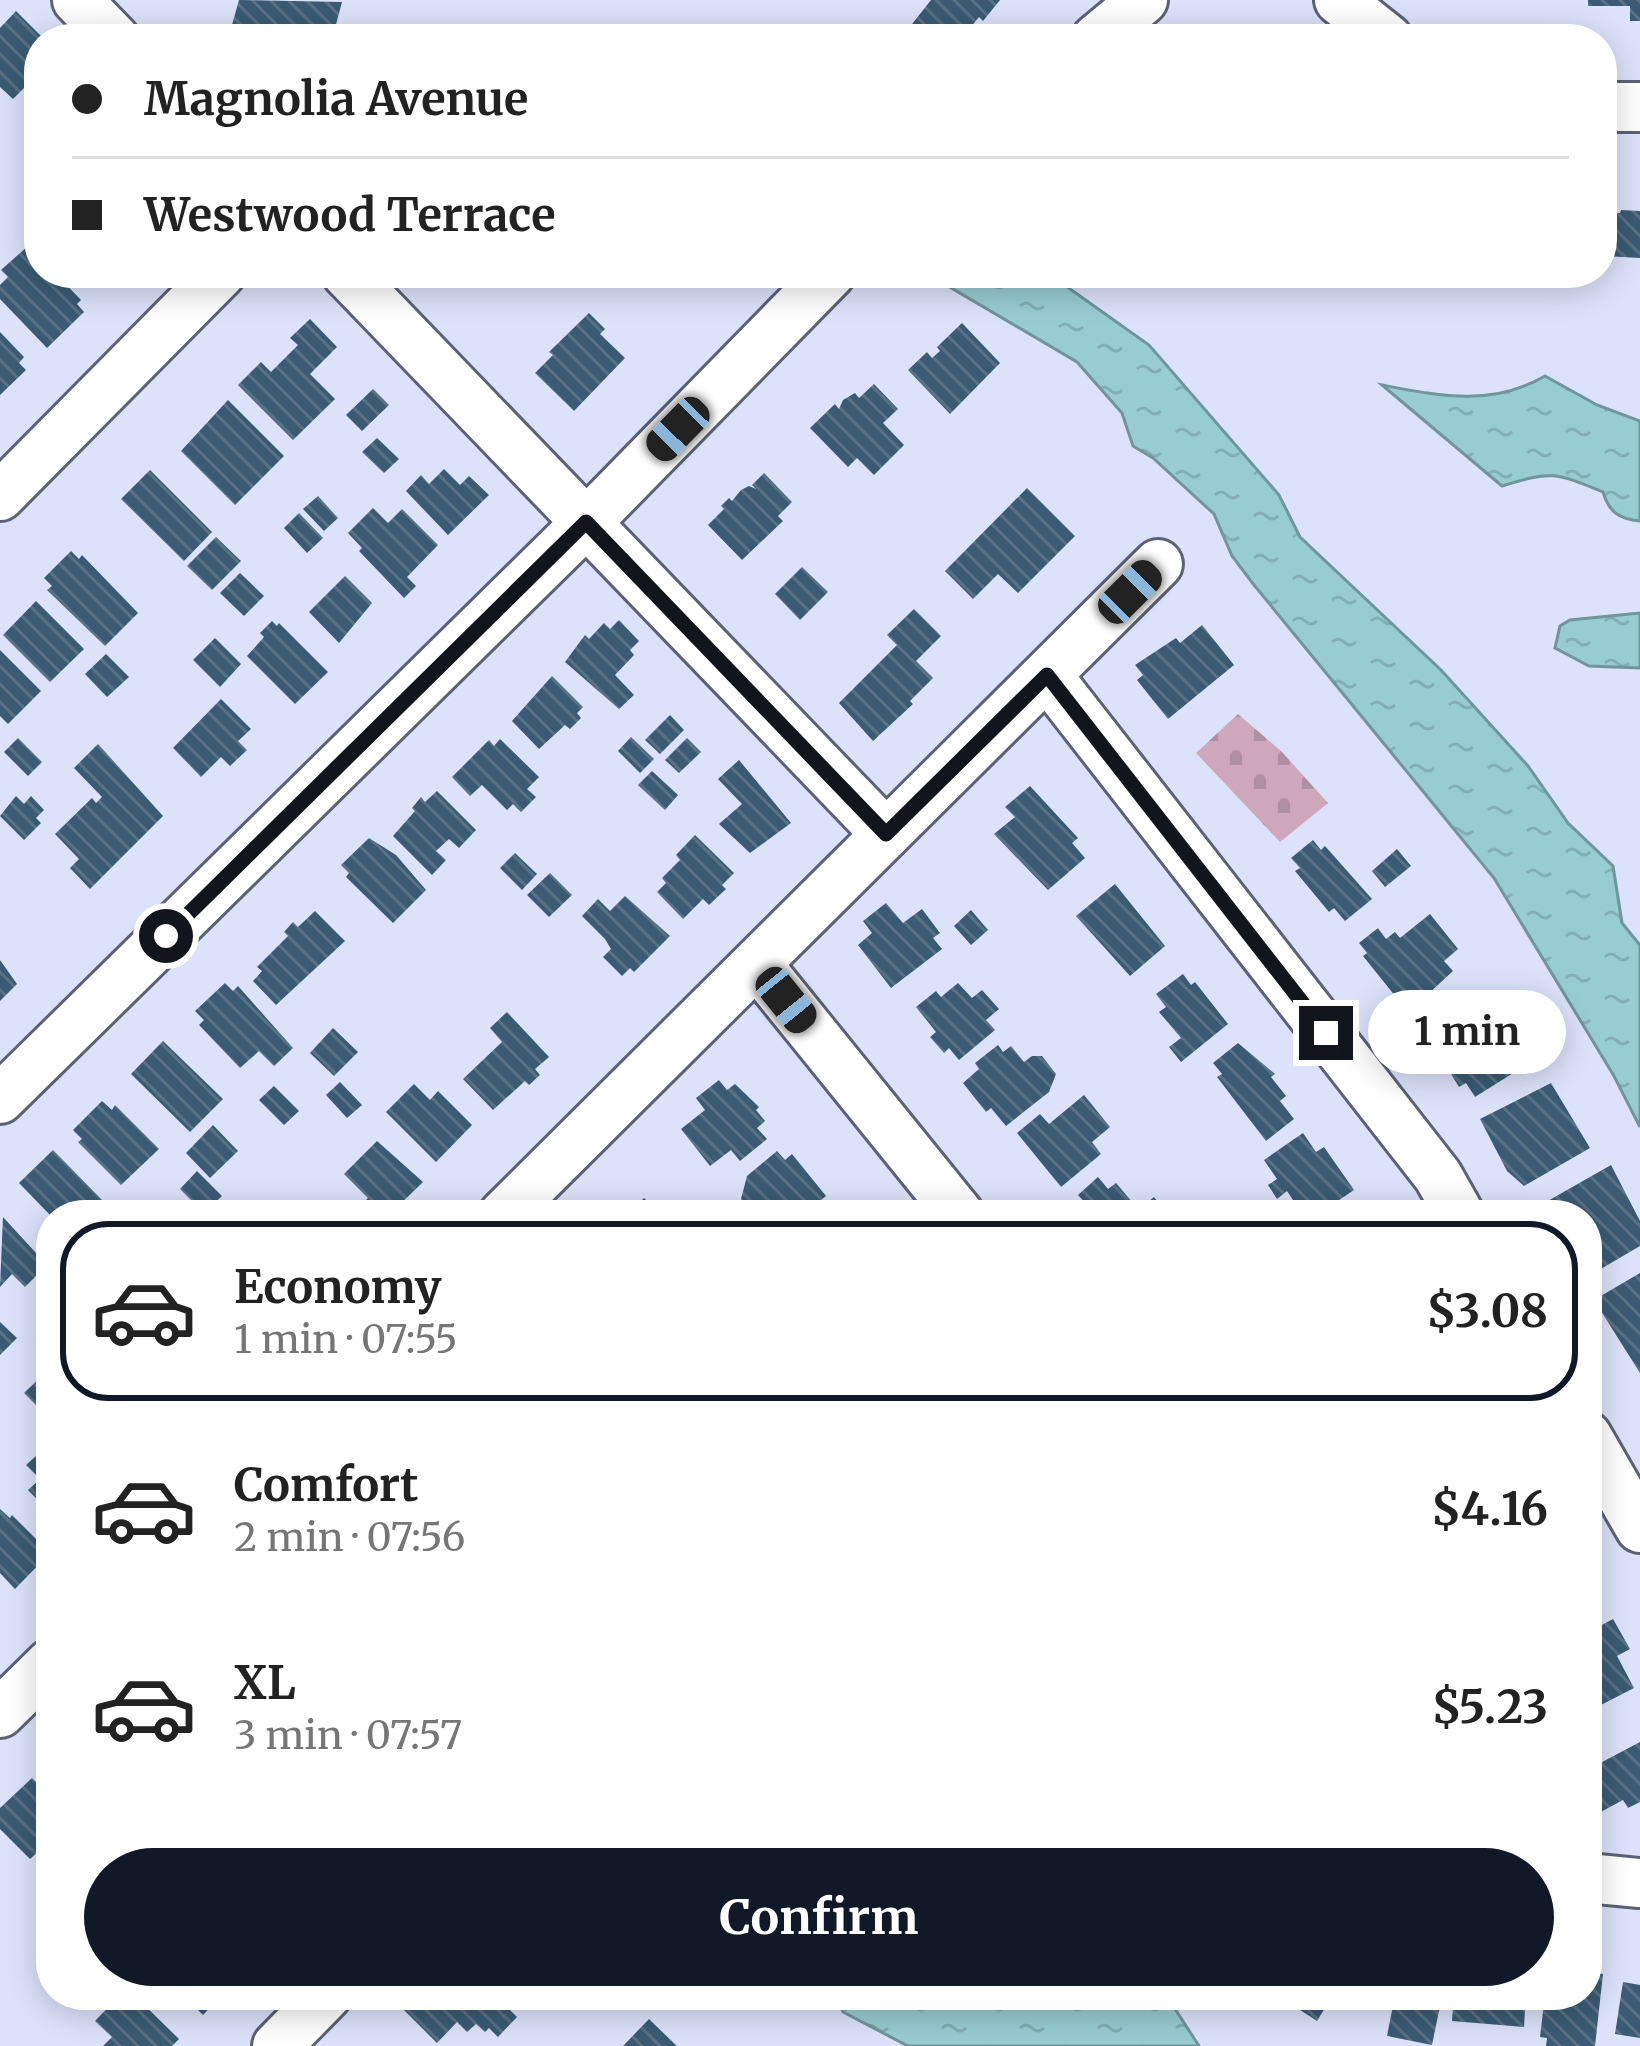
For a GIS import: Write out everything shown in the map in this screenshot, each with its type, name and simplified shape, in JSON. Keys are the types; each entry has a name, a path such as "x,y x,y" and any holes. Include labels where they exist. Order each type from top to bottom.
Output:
{"street":[{"path":"77,0 101,24"},
{"path":"1114,24 1143,0"},
{"path":"1340,0 1370,24"},
{"path":"0,496 206,288"},
{"path":"360,288 886,834"},
{"path":"0,1099 586,522 816,288"},
{"path":"518,1200 1158,564"},
{"path":"1047,675 1438,1176 1452,1200"},
{"path":"757,964 948,1200"},
{"path":"1602,1462 1640,1528"},
{"path":"0,1713 36,1678"},
{"path":"1602,1879 1640,1883"},
{"path":"277,2046 312,2010"}],"green space":[{"path":"1238,714 1281,751 1328,803 1280,842 1196,753"}],"water":[{"path":"951,288 1069,288 1149,345 1279,495 1300,537 1441,670 1528,766 1568,823 1613,866 1622,923 1640,945 1640,1127 1494,878 1254,585 1232,556 1214,514 1153,458 1133,446 1122,413 1077,362"},
{"path":"1545,376 1597,405 1640,421 1640,521 1616,513 1603,492 1563,477 1543,476 1502,486 1382,385 1445,395 1485,395"},
{"path":"1640,613 1640,668 1589,666 1555,648 1560,626 1570,620"},
{"path":"1176,2010 1199,2046 908,2046 843,2012"}],"building":[{"path":"239,0 342,2 336,24 232,24"},
{"path":"931,0 1000,0 983,21 979,17 973,24 912,24"},
{"path":"1588,0 1640,0 1640,21 1630,21 1630,6 1588,6"},
{"path":"16,11 29,24 24,24 24,88 13,99 0,87 0,28"},
{"path":"1640,211 1640,258 1617,257 1620,213"},
{"path":"24,250 24,288 69,288 81,300 77,304 84,312 47,348 0,299 0,285 8,277 1,270"},
{"path":"589,313 605,329 600,334 625,358 574,411 535,373 553,355 549,352"},
{"path":"310,319 337,347 310,374 335,399 293,440 238,385 261,362 271,372 298,345 290,338"},
{"path":"962,323 1000,363 950,414 908,370 927,352 932,358"},
{"path":"0,332 24,357 19,363 26,370 0,395"},
{"path":"874,384 898,409 883,423 904,445 874,475 857,458 848,467 810,428 835,404 839,409 843,400 855,393 859,398"},
{"path":"373,389 389,405 362,431 346,415"},
{"path":"228,400 284,456 235,505 181,451"},
{"path":"377,438 399,459 384,473 362,452"},
{"path":"444,469 460,485 469,476 489,495 448,535 406,491 421,475 429,484"},
{"path":"150,470 212,532 184,561 121,499"},
{"path":"764,473 792,502 778,516 783,521 742,560 708,525 729,498 732,501 749,486 756,489 752,485"},
{"path":"1027,488 1075,536 1018,593 998,574 973,599 945,571"},
{"path":"318,496 338,518 324,531 303,509"},
{"path":"373,508 388,523 402,509 438,545 407,577 416,586 404,598 348,533"},
{"path":"299,513 323,538 307,553 284,528"},
{"path":"216,537 241,561 212,590 187,566"},
{"path":"71,551 79,559 82,555 138,613 105,646 47,590 52,586 44,578"},
{"path":"802,567 828,592 800,620 775,594"},
{"path":"240,573 264,596 244,616 220,593"},
{"path":"345,576 372,603 339,643 309,612"},
{"path":"36,601 84,649 50,682 3,635"},
{"path":"914,609 941,636 916,661 933,678 873,741 839,703 897,645 887,635"},
{"path":"619,620 639,641 630,650 634,655 615,675 634,695 619,709 565,662 585,635 589,639 604,623 610,629"},
{"path":"272,621 328,672 295,704 247,656"},
{"path":"1202,625 1234,665 1168,719 1137,680 1143,675 1135,665 1176,638 1180,643"},
{"path":"215,638 241,664 220,687 193,660"},
{"path":"0,650 41,691 8,724 0,716"},
{"path":"106,654 129,677 107,697 85,674"},
{"path":"552,676 583,707 577,713 581,718 570,729 565,725 539,749 512,721"},
{"path":"221,699 251,729 238,741 247,750 230,766 221,757 201,777 173,748"},
{"path":"670,715 684,730 660,754 645,740"},
{"path":"631,737 654,759 640,773 618,751"},
{"path":"18,738 42,762 28,776 4,752"},
{"path":"687,738 701,752 679,773 665,760"},
{"path":"500,739 539,777 527,789 536,797 521,812 513,804 507,810 482,785 470,796 452,777 489,740 494,746"},
{"path":"98,744 163,816 90,889 70,868 79,859 55,834 92,798 96,803 102,797 74,768"},
{"path":"739,760 791,823 750,853 719,824 742,804 718,779"},
{"path":"652,771 678,795 665,810 638,785"},
{"path":"1030,786 1078,838 1072,843 1085,858 1048,890 994,834 1015,817 1005,807"},
{"path":"437,791 476,830 459,848 449,839 436,851 446,860 432,875 393,836 421,797 425,802"},
{"path":"16,796 24,804 31,796 44,810 36,818 41,823 24,840 0,816"},
{"path":"695,835 734,873 709,905 703,899 683,919 657,892 666,883 662,878 680,860 676,855"},
{"path":"369,838 396,855 426,890 393,923 346,877 349,873 341,865"},
{"path":"1313,840 1321,850 1325,846 1372,899 1345,921 1334,908 1329,912 1295,871 1300,868 1291,858"},
{"path":"1397,849 1411,866 1385,887 1372,871"},
{"path":"515,853 537,874 522,890 500,868"},
{"path":"550,873 572,895 549,917 527,895"},
{"path":"1115,884 1165,946 1130,976 1076,916"},
{"path":"625,896 670,936 634,972 630,968 622,976 603,957 611,949 605,939 582,916 598,899 610,911"},
{"path":"886,903 903,923 922,909 940,933 933,938 942,949 891,988 858,945 872,933 863,921"},
{"path":"971,910 988,930 971,945 954,926"},
{"path":"315,911 345,941 276,1005 253,981 262,971 257,967 288,936 284,932 293,922 298,927"},
{"path":"1430,914 1458,949 1444,961 1453,971 1413,1008 1401,993 1396,997 1363,956 1367,953 1359,943 1378,928 1386,939 1395,932 1400,938"},
{"path":"0,960 17,984 0,1001"},
{"path":"1183,974 1228,1024 1181,1062 1169,1047 1181,1038 1159,1012 1166,1007 1156,994"},
{"path":"225,983 233,991 238,986 293,1048 274,1066 259,1051 240,1068 199,1025 204,1020 195,1011"},
{"path":"958,983 972,998 982,990 999,1009 986,1020 995,1030 959,1060 949,1048 944,1053 930,1037 936,1032 916,1007 936,991 941,997"},
{"path":"1456,1004 1467,1023 1485,1012 1524,1058 1516,1065 1518,1070 1475,1097 1466,1083 1459,1087 1421,1025"},
{"path":"507,1012 549,1057 535,1069 540,1075 529,1085 525,1081 493,1110 463,1079 502,1042 490,1028"},
{"path":"333,1028 358,1052 334,1076 310,1053"},
{"path":"163,1041 223,1099 190,1132 131,1074"},
{"path":"1238,1043 1275,1074 1271,1077 1286,1096 1280,1101 1294,1119 1266,1141 1217,1077 1222,1074 1213,1063"},
{"path":"998,1045 1003,1052 1011,1046 1024,1062 1042,1056 1056,1074 1049,1092 1006,1126 991,1108 986,1112 963,1083 979,1069 975,1063"},
{"path":"719,1080 727,1090 735,1084 759,1107 756,1110 765,1121 757,1128 767,1139 740,1161 731,1150 710,1166 681,1129 705,1110 696,1098"},
{"path":"340,1082 362,1105 347,1118 326,1095"},
{"path":"1551,1083 1590,1148 1524,1186 1507,1171 1480,1119"},
{"path":"414,1084 430,1100 438,1091 472,1125 436,1162 386,1112"},
{"path":"274,1086 299,1111 284,1125 259,1100"},
{"path":"1084,1095 1110,1127 1092,1142 1101,1154 1061,1187 1017,1133 1040,1114 1049,1124"},
{"path":"102,1101 112,1110 115,1105 159,1149 121,1185 78,1142 82,1139 73,1130"},
{"path":"213,1125 238,1151 210,1178 186,1153"},
{"path":"1303,1133 1316,1152 1324,1147 1354,1190 1339,1200 1293,1200 1287,1191 1277,1199 1268,1185 1277,1179 1264,1160"},
{"path":"377,1141 423,1182 404,1200 366,1200 344,1174"},
{"path":"53,1150 102,1200 36,1201 19,1183"},
{"path":"777,1151 785,1160 792,1154 826,1196 821,1200 742,1200 747,1176"},
{"path":"1611,1165 1640,1221 1640,1246 1602,1268 1602,1200 1550,1200"},
{"path":"197,1171 222,1196 191,1200 180,1189"},
{"path":"1098,1177 1108,1189 1116,1183 1130,1200 1083,1200 1078,1195"},
{"path":"3,1217 36,1253 36,1276 25,1287 12,1274 0,1287"},
{"path":"1640,1273 1640,1373 1602,1313 1602,1295"},
{"path":"0,1322 17,1338 0,1355"},
{"path":"36,1382 36,1405 24,1393"},
{"path":"36,1456 36,1475 26,1465"},
{"path":"0,1509 36,1539 36,1567 15,1589 0,1573"},
{"path":"1613,1619 1630,1649 1617,1656 1634,1688 1602,1704 1602,1625"},
{"path":"1640,1742 1640,1802 1628,1808 1623,1800 1602,1811 1602,1762"},
{"path":"32,1778 36,1782 36,1854 30,1859 0,1829 0,1808"},
{"path":"1623,1982 1640,1985 1640,2038 1615,2034"},
{"path":"106,2010 149,2010 179,2039 172,2046 103,2046 112,2037 95,2021"},
{"path":"404,2010 510,2010 517,2017 498,2037 476,2024 467,2032 457,2022 437,2043"},
{"path":"1300,2010 1324,2010 1317,2021"},
{"path":"1392,2010 1439,2010 1432,2045 1387,2036"},
{"path":"1453,2010 1525,2010 1524,2027 1452,2021"},
{"path":"1543,2010 1599,2010 1595,2046 1546,2046 1547,2038 1540,2037"},
{"path":"649,2019 677,2046 623,2046"}],"route":[{"path":"166,936 586,522 886,834 1047,675 1326,1033"}]}
